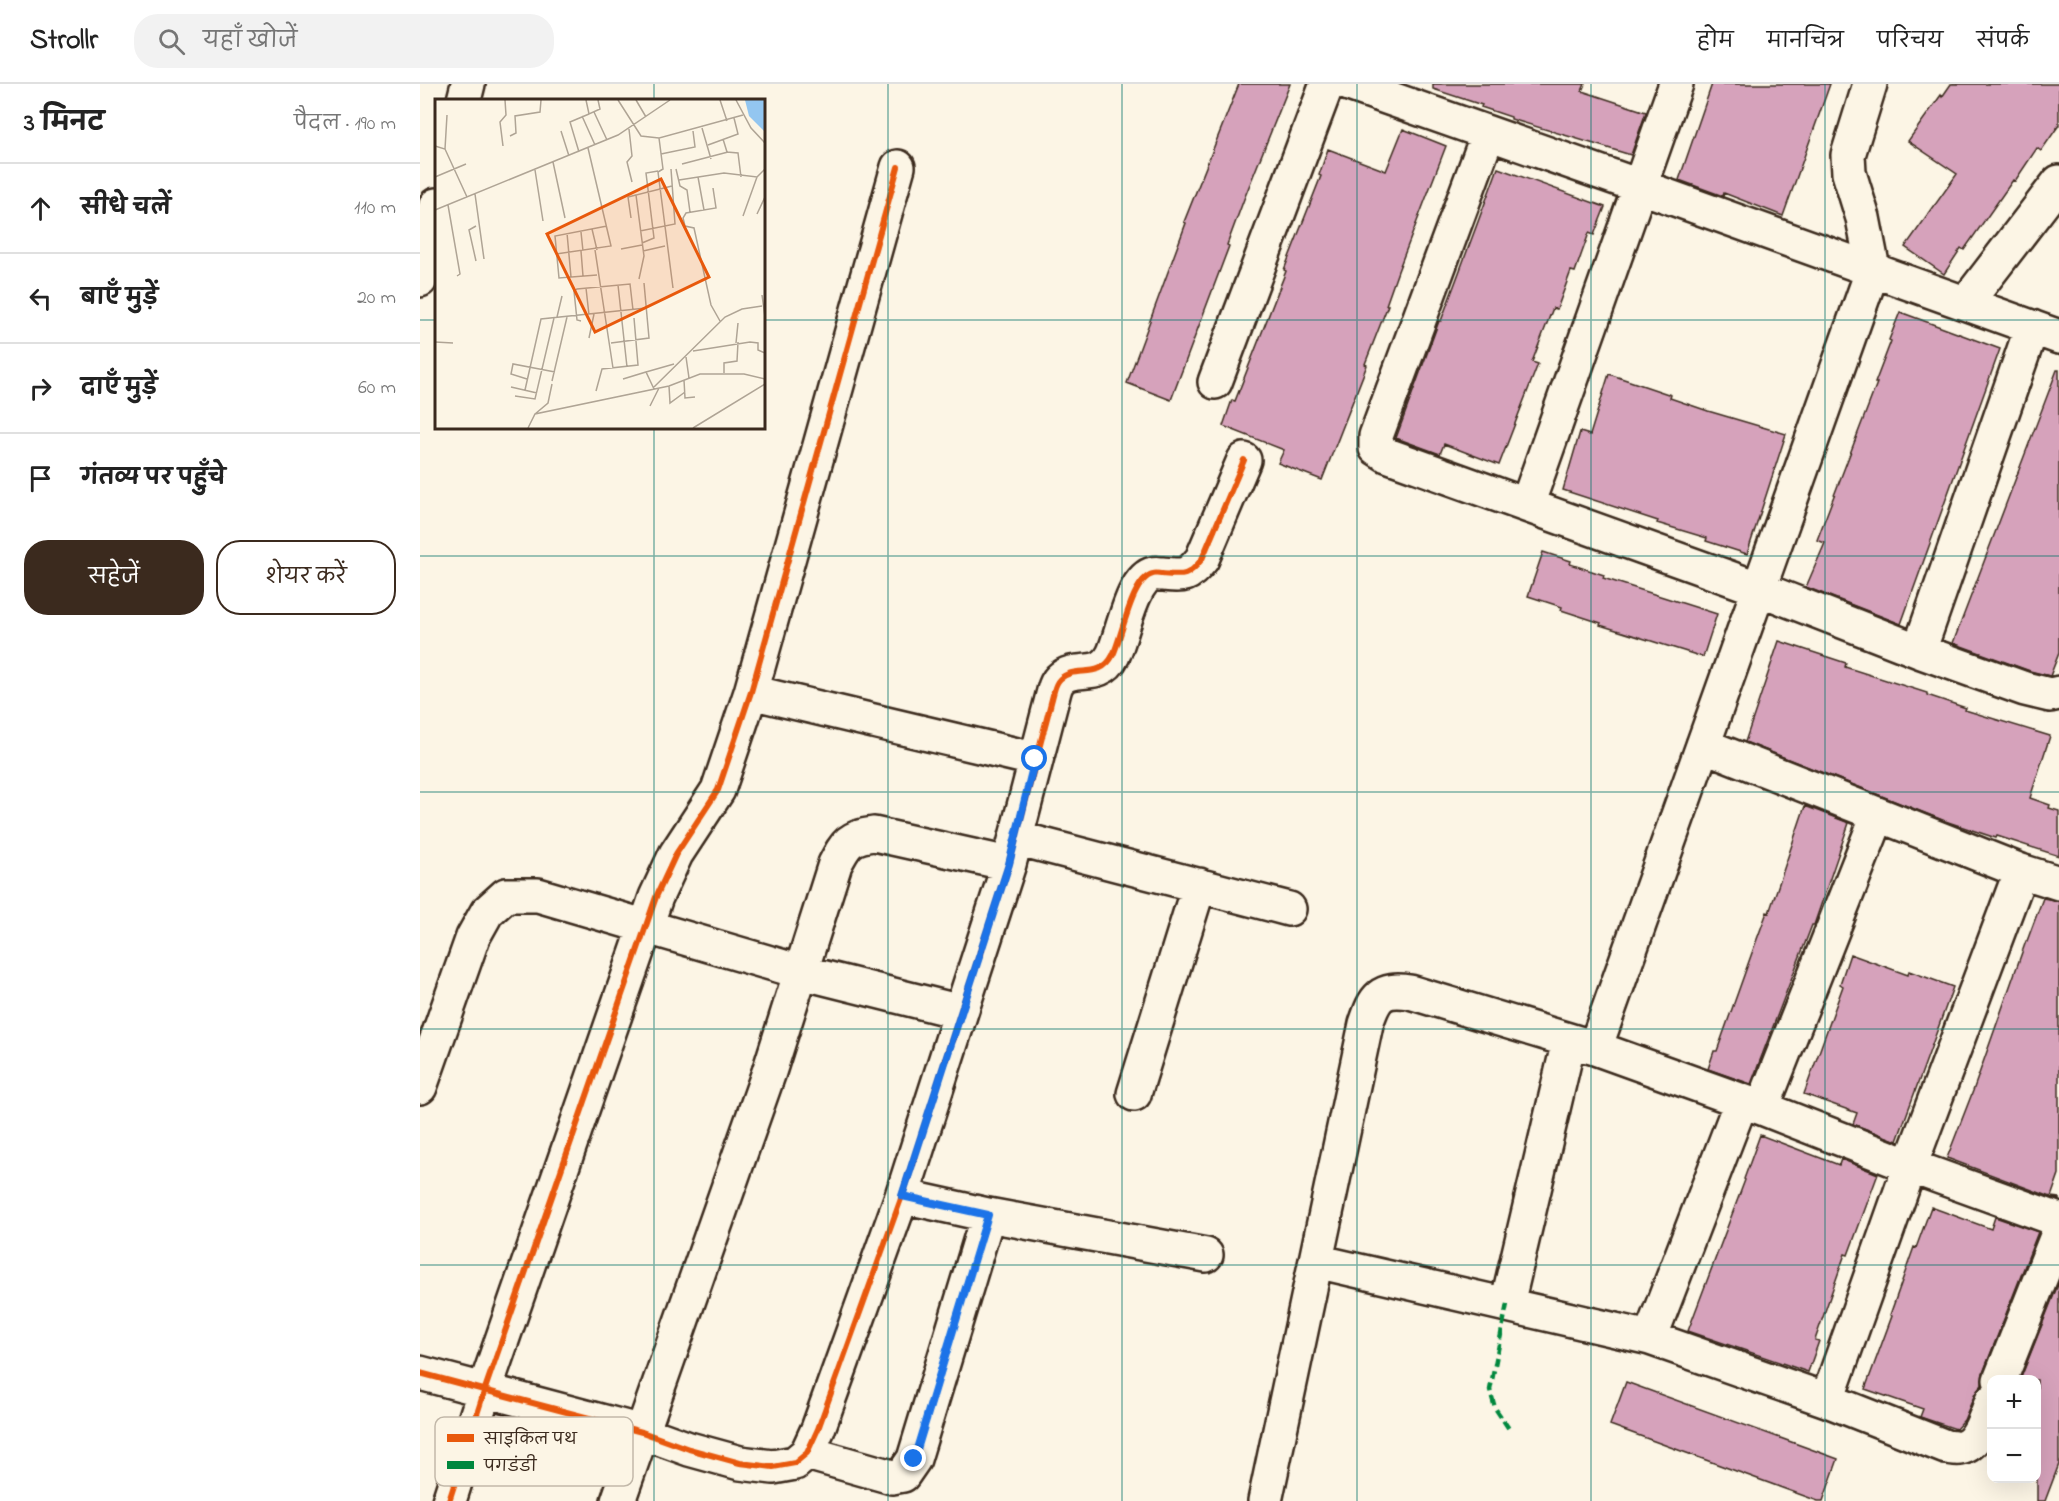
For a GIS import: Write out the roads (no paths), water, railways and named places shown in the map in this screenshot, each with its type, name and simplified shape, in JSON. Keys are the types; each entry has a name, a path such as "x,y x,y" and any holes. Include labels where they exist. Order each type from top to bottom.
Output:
{"street":[{"path":"465,99 468,84"},
{"path":"1215,382 1327,84"},
{"path":"1349,84 2045,332 1919,651"},
{"path":"1527,505 1676,84"},
{"path":"1507,1304 1582,1044 1703,745 1873,269 1863,218 1849,173 1848,156 1870,84"},
{"path":"1488,134 1376,436 1376,448 1387,455 1760,589 1919,651 2025,689 2050,695 2059,693"},
{"path":"476,1417 644,927 676,854 718,790 751,692 898,167"},
{"path":"1966,303 2059,182"},
{"path":"420,280 435,209"},
{"path":"633,1430 688,1449 740,1463 773,1467 795,1463 807,1453 818,1429 902,1196 1012,851 1035,759 1059,679 1070,673 1092,672 1104,666 1112,657 1142,580 1153,573 1182,576 1192,571 1202,559 1244,460"},
{"path":"751,692 1035,759"},
{"path":"1703,745 2021,871 2059,883"},
{"path":"1650,1338 1878,814"},
{"path":"633,1458 750,1128 835,864 844,848 856,836 874,834 1012,851 1198,885 1288,909"},
{"path":"1827,1400 1910,1166 2021,871"},
{"path":"1134,1094 1198,885"},
{"path":"420,1087 473,938 487,912 506,896 538,895 801,972 961,1012"},
{"path":"1264,1501 1366,1024 1372,1007 1380,995 1393,990 1410,992 1582,1044 2059,1220"},
{"path":"902,1196 988,1215 1206,1256"},
{"path":"807,1453 892,1477 903,1475 914,1459 988,1215"},
{"path":"2002,1375 2059,1231"},
{"path":"1316,1262 1650,1338 1827,1400 1946,1447 1962,1448 1973,1440 1987,1413"},
{"path":"420,1373 587,1417"},
{"path":"449,1501 454,1486"},
{"path":"618,1501 623,1486"}]}
